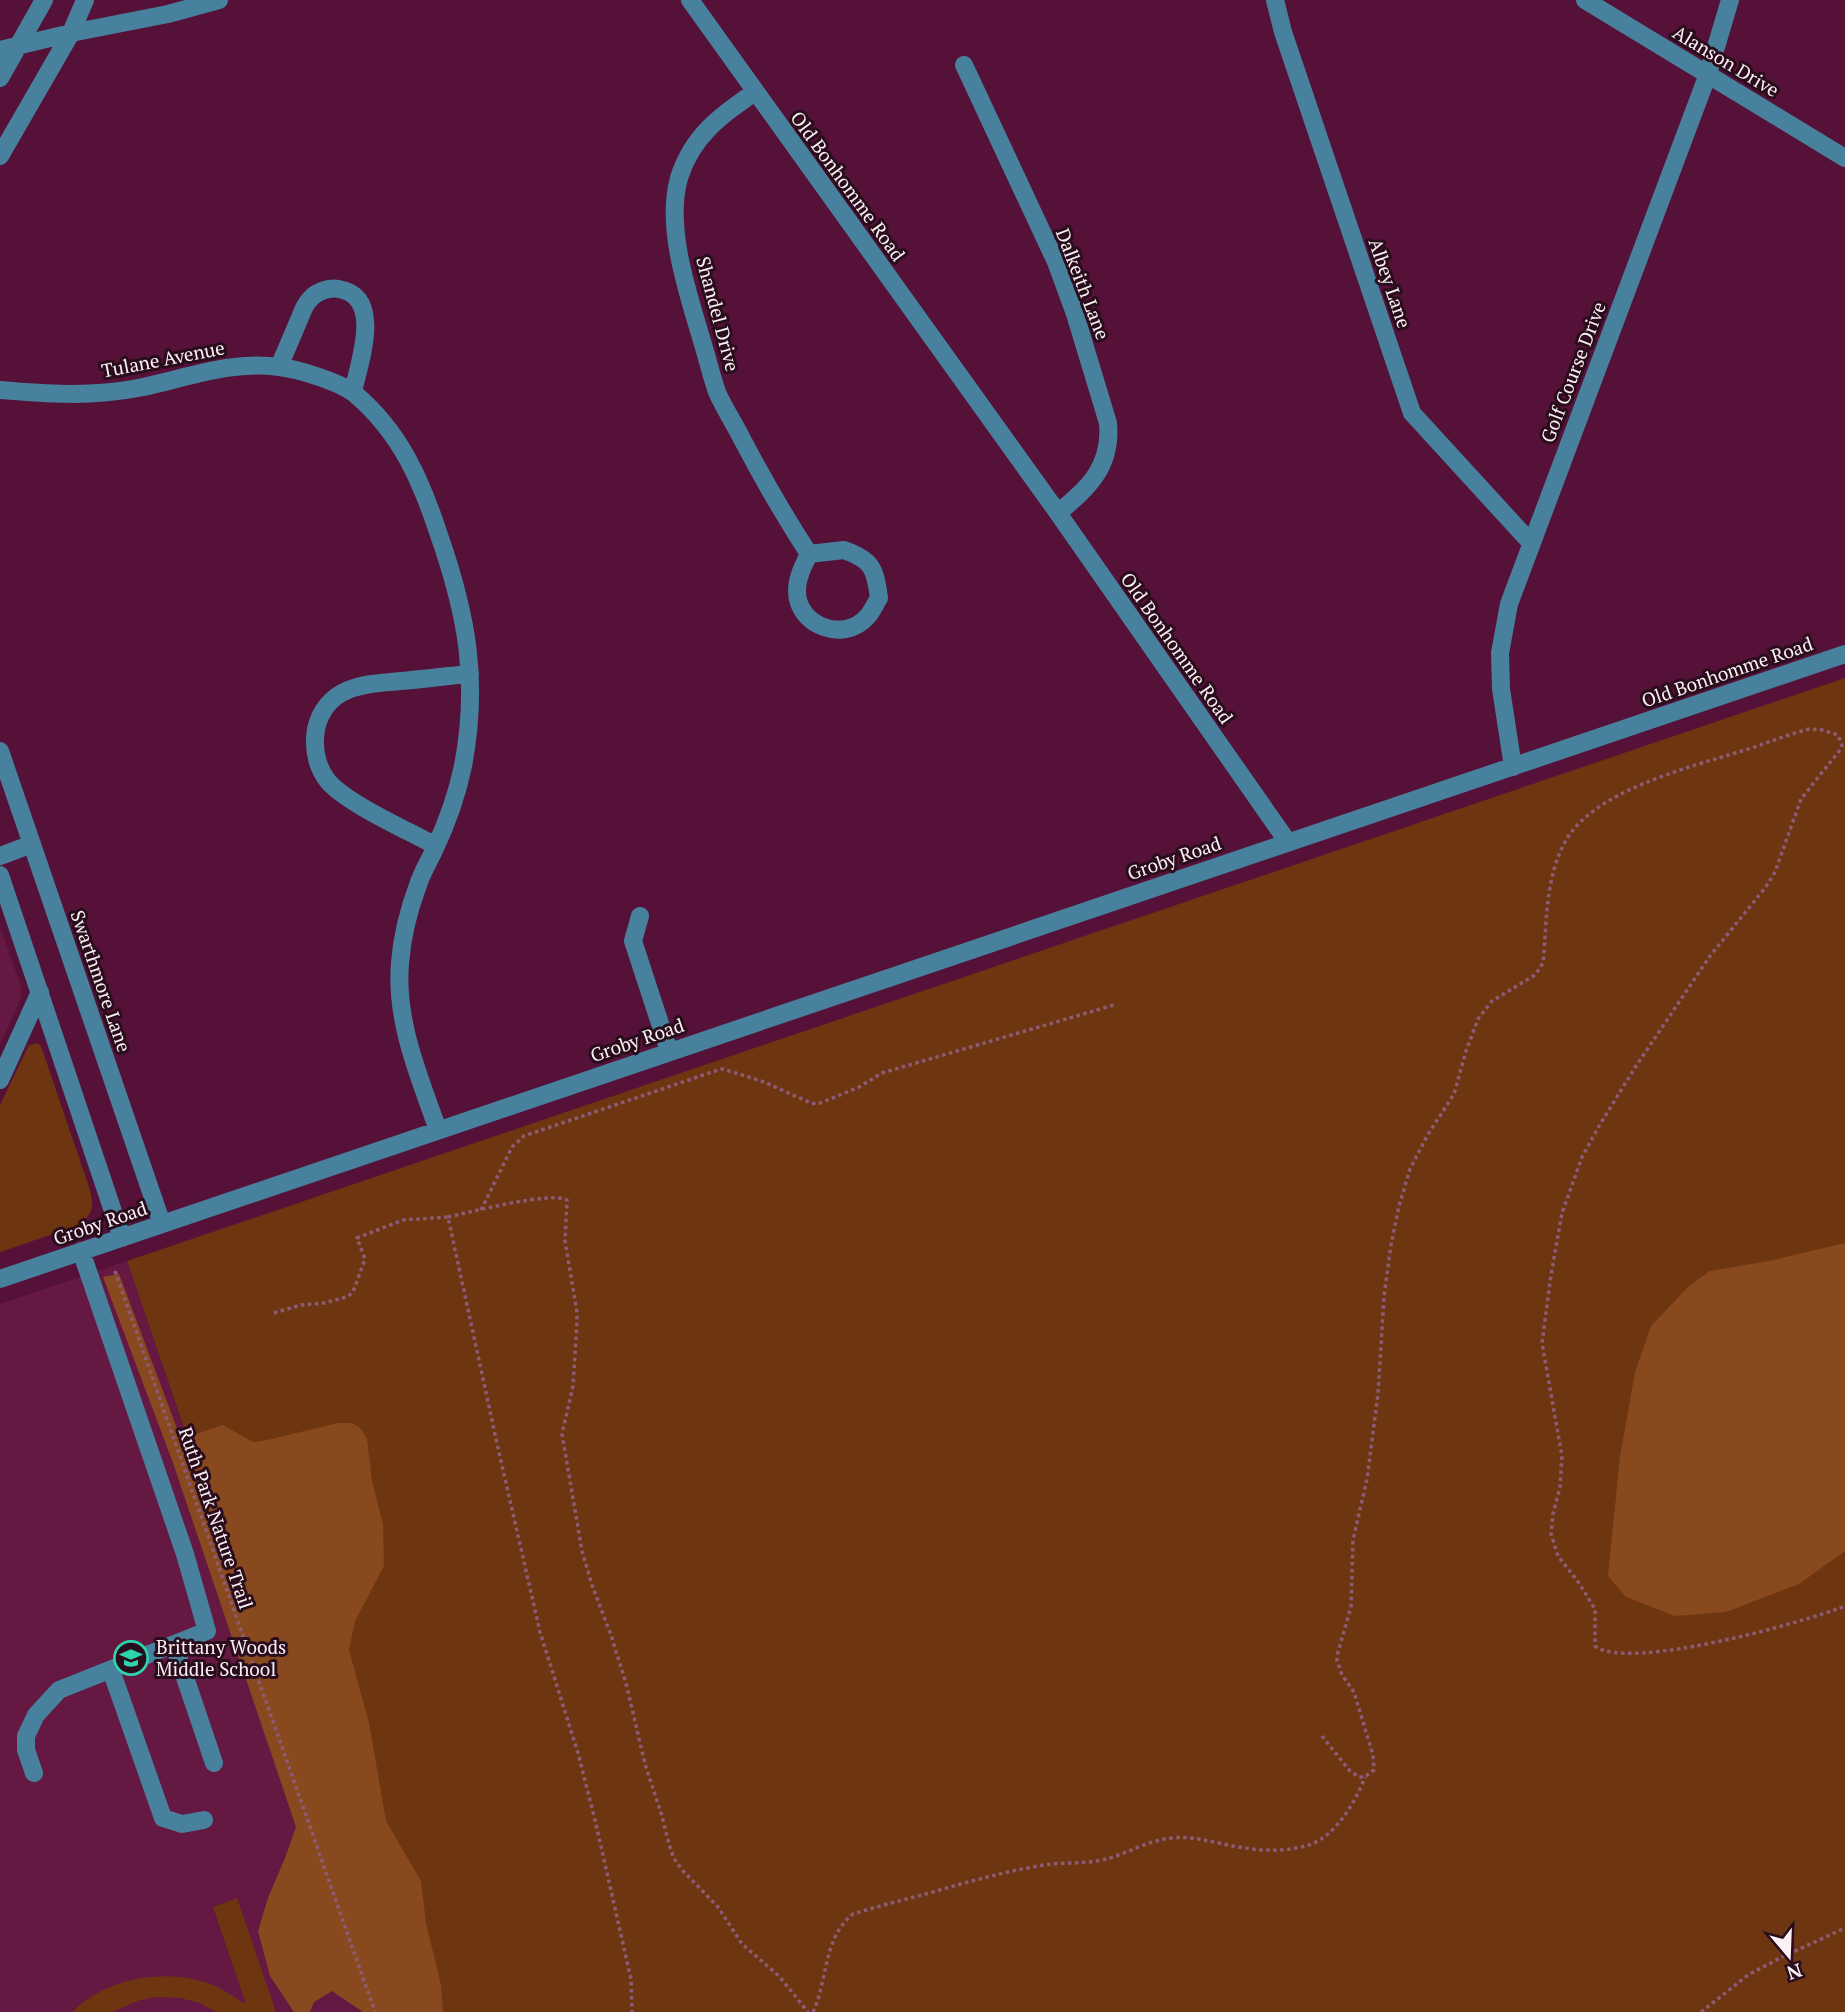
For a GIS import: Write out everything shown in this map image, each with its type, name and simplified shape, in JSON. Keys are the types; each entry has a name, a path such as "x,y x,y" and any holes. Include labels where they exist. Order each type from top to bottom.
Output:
{"street":[{"path":"0,78 44,0"},
{"path":"0,156 71,33 85,0"},
{"path":"0,50 168,14 219,0"},
{"name":"Old Bonhomme Road","path":"690,0 1058,513 1287,842 1845,654"},
{"name":"Albey Lane","path":"1275,0 1283,33 1412,413 1531,543"},
{"name":"Alanson Drive","path":"1585,0 1845,158"},
{"name":"Golf Course Drive","path":"1513,767 1501,689 1500,653 1509,604 1708,74 1730,0"},
{"name":"Dalkeith Lane","path":"964,65 1056,262 1108,424 1107,452 1098,473 1077,497 1058,513"},
{"name":"Shandel Drive","path":"755,92 726,111 704,131 691,153 679,178 675,211 678,248 687,292 717,392 774,498 809,554"},
{"path":"279,367 307,302 331,287 348,290 359,299 366,330 353,392"},
{"name":"Tulane Avenue","path":"0,390 58,394 107,393 229,367 279,367 318,377 353,392 392,433 408,458 424,490 455,582 466,629 470,674 469,718 462,769 449,815 418,883 406,927 400,964 400,1000 407,1039 438,1130"},
{"path":"844,550 863,557 873,570 879,598 867,618 856,625 831,630 808,618 797,594 799,578 809,554 844,550"},
{"path":"436,846 362,806 329,781 316,759 315,736 323,710 330,701 350,689 373,684 470,674"},
{"name":"Swarthmore Lane","path":"0,751 162,1224"},
{"name":"Groby Road","path":"0,1279 1287,842"},
{"path":"0,856 32,844"},
{"path":"0,875 122,1238"},
{"path":"640,916 633,941 669,1051"},
{"path":"0,1080 40,992"},
{"path":"34,1773 26,1750 26,1736 36,1715 59,1690 207,1631 185,1554 81,1251"},
{"path":"174,1645 214,1763"},
{"path":"111,1670 163,1818 182,1824 204,1820"}],"path":[{"path":"811,2012 829,1951 839,1929 853,1914 1000,1873 1045,1865 1099,1861 1149,1842 1194,1838 1278,1851 1318,1841 1337,1824 1365,1777 1374,1770 1373,1755 1353,1692 1339,1667 1338,1652 1351,1607 1353,1539 1367,1479 1378,1394 1387,1268 1399,1206 1410,1169 1454,1094 1478,1018 1492,1001 1535,975 1543,963 1550,884 1558,858 1572,831 1598,808 1632,789 1809,729 1838,735 1842,745 1840,750 1801,799 1777,865 1765,888 1726,934 1691,983 1636,1066 1583,1157 1558,1230 1542,1343 1562,1456 1560,1487 1551,1534 1558,1556 1580,1583 1595,1609 1595,1646 1608,1652 1637,1653 1716,1642 1786,1626 1845,1606"},
{"path":"481,1210 512,1147 524,1136 712,1072 722,1069 764,1082 811,1104 824,1102 859,1087 882,1073 1114,1005"},
{"path":"274,1313 301,1305 340,1300 353,1292 365,1259 358,1238 403,1220 448,1217 527,1200 564,1197 567,1200 565,1241 577,1322 573,1386 562,1434 586,1567 627,1687 645,1764 671,1851 676,1862 718,1907 742,1944 785,1982 811,2012"},
{"path":"448,1217 540,1632 578,1753 595,1820 631,1979 632,2012"},
{"name":"Ruth Park Nature Trail","path":"115,1271 375,2012"},
{"path":"1322,1735 1349,1770 1359,1777 1365,1777"},
{"path":"1701,2012 1748,1975 1845,1928"}],"shaded area":[{"path":"1845,678 1845,2012 384,2012 127,1261"},
{"path":"0,927 21,986 21,999 0,1045"},
{"path":"37,1043 41,1046 89,1187 92,1208 88,1217 79,1225 0,1252 0,1105 29,1045"},
{"path":"1845,1243 1845,1551 1799,1584 1726,1612 1675,1616 1626,1597 1608,1576 1620,1457 1635,1372 1651,1326 1689,1286 1710,1271 1769,1261"},
{"name":"Brittany Woods Middle School","path":"127,1261 384,2012 0,2012 0,1304"},
{"path":"119,1274 181,1439 223,1425 253,1442 338,1423 352,1423 360,1428 367,1439 372,1481 383,1524 384,1566 355,1621 349,1650 369,1723 386,1821 421,1881 426,1923 441,1985 443,2012 363,2012 332,1991 314,2002 310,2012 294,2012 270,1976 258,1931 296,1827 173,1463 103,1277"},
{"path":"237,1898 276,2012 216,2012 200,2003 180,1998 158,1997 140,2000 112,2012 72,2012 103,1990 120,1983 158,1976 213,1985 246,2004 213,1907"}],"place":[{"name":"Brittany Woods Middle School","path":"131,1658"}]}
